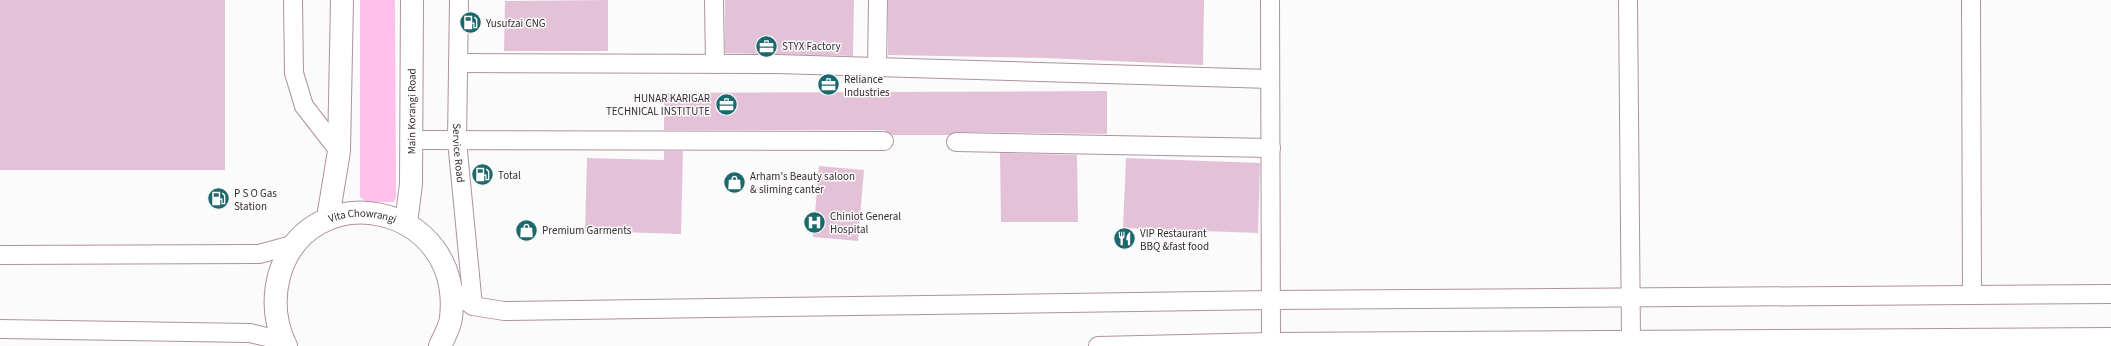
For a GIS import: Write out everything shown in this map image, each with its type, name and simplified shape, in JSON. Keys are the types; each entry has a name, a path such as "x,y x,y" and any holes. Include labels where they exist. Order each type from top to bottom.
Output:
{"main road":[{"path":"328,218 339,151 342,0"},
{"name":"Main Korangi Road","path":"406,223 412,184 412,0"},
{"name":"Vita Chowrangi","path":"285,343 276,316 275,290 282,266 296,244 328,218 349,214 378,213 406,223 425,237 443,262 452,290 451,319 440,346"}],"street":[{"path":"293,0 294,72 304,106 339,151"},
{"name":"Service Road","path":"459,0 457,141 473,306"},
{"path":"714,0 715,64"},
{"path":"877,67 878,0"},
{"path":"1270,0 1271,344"},
{"path":"1628,0 1631,340"},
{"path":"1971,0 1972,295"},
{"path":"458,63 715,64 877,67 1270,79"},
{"path":"412,140 884,142"},
{"path":"956,142 1271,148"},
{"path":"0,255 259,254 296,244"},
{"path":"452,290 473,306 504,311 1272,300 2111,294"},
{"path":"0,329 250,333 285,343"},
{"path":"1098,346 1605,343 1631,340 1793,342 2111,337"}],"shaded area":[{"path":"360,0 395,0 396,197 394,202 367,202 360,197"}],"building":[{"path":"0,0 225,0 225,170 0,170"},
{"path":"608,0 608,51 504,51 505,1"},
{"path":"725,0 854,0 853,56 725,53"},
{"path":"888,0 1204,0 1203,65 1046,58 888,55"},
{"path":"1107,91 1107,134 956,132 949,135 892,135 884,130 664,130 664,93"},
{"path":"664,151 683,151 681,234 585,231 587,158 664,160"},
{"path":"1000,153 1077,155 1078,222 1001,222"},
{"path":"1126,158 1260,163 1258,233 1123,228"},
{"path":"819,166 864,170 858,241 813,237"}],"place":[{"name":"Yusufzai CNG","path":"470,23"},
{"name":"STYX Factory","path":"766,46"},
{"name":"Reliance Industries","path":"829,85"},
{"name":"HUNAR KARIGAR TECHNICAL INSTITUTE","path":"726,104"},
{"name":"Total","path":"482,175"},
{"name":"Arham's Beauty saloon & sliming canter","path":"735,182"},
{"name":"P S O Gas Station","path":"219,199"},
{"name":"Chiniot General Hospital","path":"815,222"},
{"name":"Premium Garments","path":"526,230"},
{"name":"VIP Restaurant BBQ &fast food","path":"1124,239"}]}
